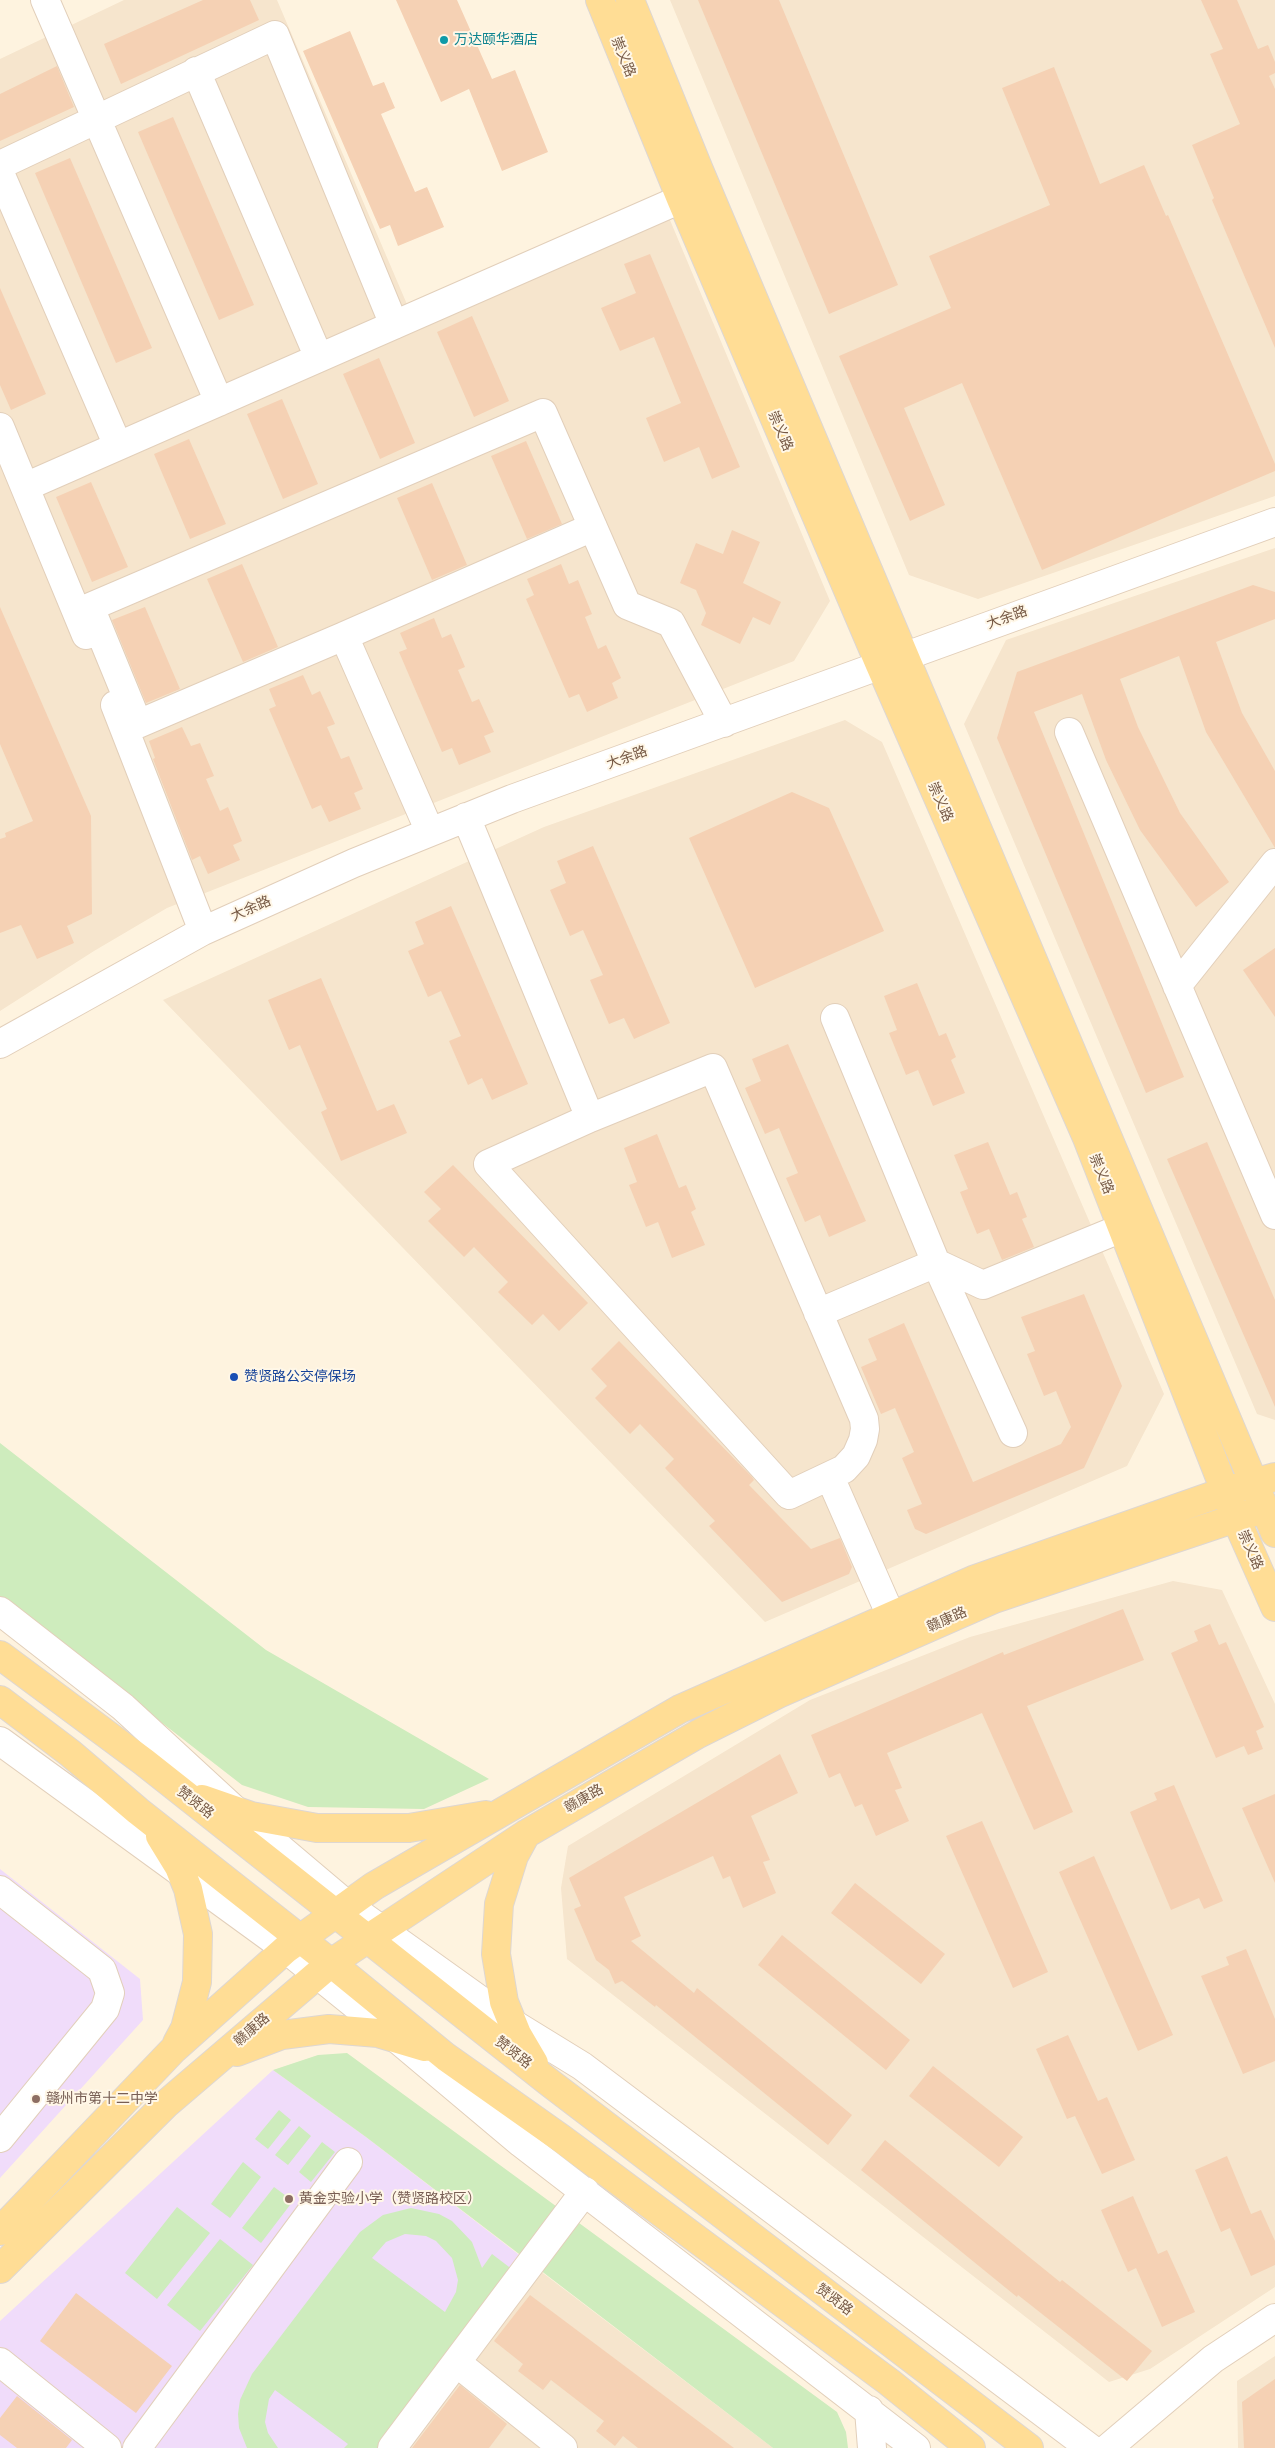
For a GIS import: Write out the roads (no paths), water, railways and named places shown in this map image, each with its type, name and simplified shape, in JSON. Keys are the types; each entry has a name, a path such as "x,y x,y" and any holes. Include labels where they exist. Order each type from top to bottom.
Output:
{"main road":[{"name":"崇义路","path":"600,0 681,199 1264,1479 1275,1533"},
{"name":"崇义路","path":"630,0 892,660 1083,1129 1236,1519 1275,1607"},
{"name":"赣康路","path":"0,2231 174,2049 293,1943 374,1886 680,1709 973,1580 1226,1490 1264,1479"},
{"name":"赣康路","path":"0,2269 166,2104 324,1968 372,1933 526,1834 698,1734 787,1690 994,1599 1270,1508"},
{"name":"赞贤路","path":"0,1655 341,1909"},
{"path":"0,1700 70,1753 324,1968 578,2151 889,2382 971,2448"},
{"path":"144,1762 188,1793 237,1812 284,1823 350,1829 409,1828 502,1812"},
{"path":"138,1811 168,1846 182,1874 194,1911 199,1958 197,1982 185,2028 174,2049"},
{"path":"526,1834 505,1880 496,1929 499,1980 512,2023 534,2066 550,2083"},
{"name":"赞贤路","path":"372,1933 550,2083 1028,2448"},
{"path":"199,2075 239,2051 282,2035 333,2029 354,2030 395,2037 446,2057"}],"street":[{"path":"45,0 219,402"},
{"path":"0,165 275,35 394,325"},
{"path":"196,71 319,358"},
{"path":"0,173 118,446"},
{"path":"25,487 681,199"},
{"path":"593,527 138,724 90,607 543,413 593,527 627,605 671,623 724,723"},
{"path":"0,426 119,716 203,931"},
{"name":"大余路","path":"0,1044 203,931 354,863 466,818 892,660 1275,522"},
{"path":"344,636 430,832"},
{"path":"1069,732 1275,1215"},
{"path":"466,818 590,1118"},
{"path":"1177,986 1273,871"},
{"path":"835,1018 936,1263 1013,1434"},
{"path":"713,1068 818,1312 864,1419 865,1429 863,1440 856,1456 844,1469 789,1495 488,1164 590,1118 713,1068"},
{"path":"818,1312 936,1263 983,1285 1122,1228"},
{"path":"830,1477 891,1616"},
{"path":"0,1611 123,1706 341,1909 372,1933 582,2066 1090,2448"},
{"path":"0,1742 182,1874 293,1943"},
{"path":"0,1890 102,1970 110,1993 106,2009 0,2138"},
{"path":"324,1968 395,2037 521,2143 916,2448"},
{"path":"137,2448 348,2162"},
{"path":"392,2448 585,2191"},
{"path":"1108,2448 1213,2359 1275,2318"},
{"path":"457,2363 563,2448"},
{"path":"3,2371 107,2448"},
{"path":"869,2410 872,2448"}],"place":[{"name":"万达颐华酒店","path":"444,40"},
{"name":"赞贤路公交停保场","path":"234,1377"},
{"name":"赣州市第十二中学","path":"36,2099"},
{"name":"黄金实验小学（赞贤路校区）","path":"289,2199"}]}
